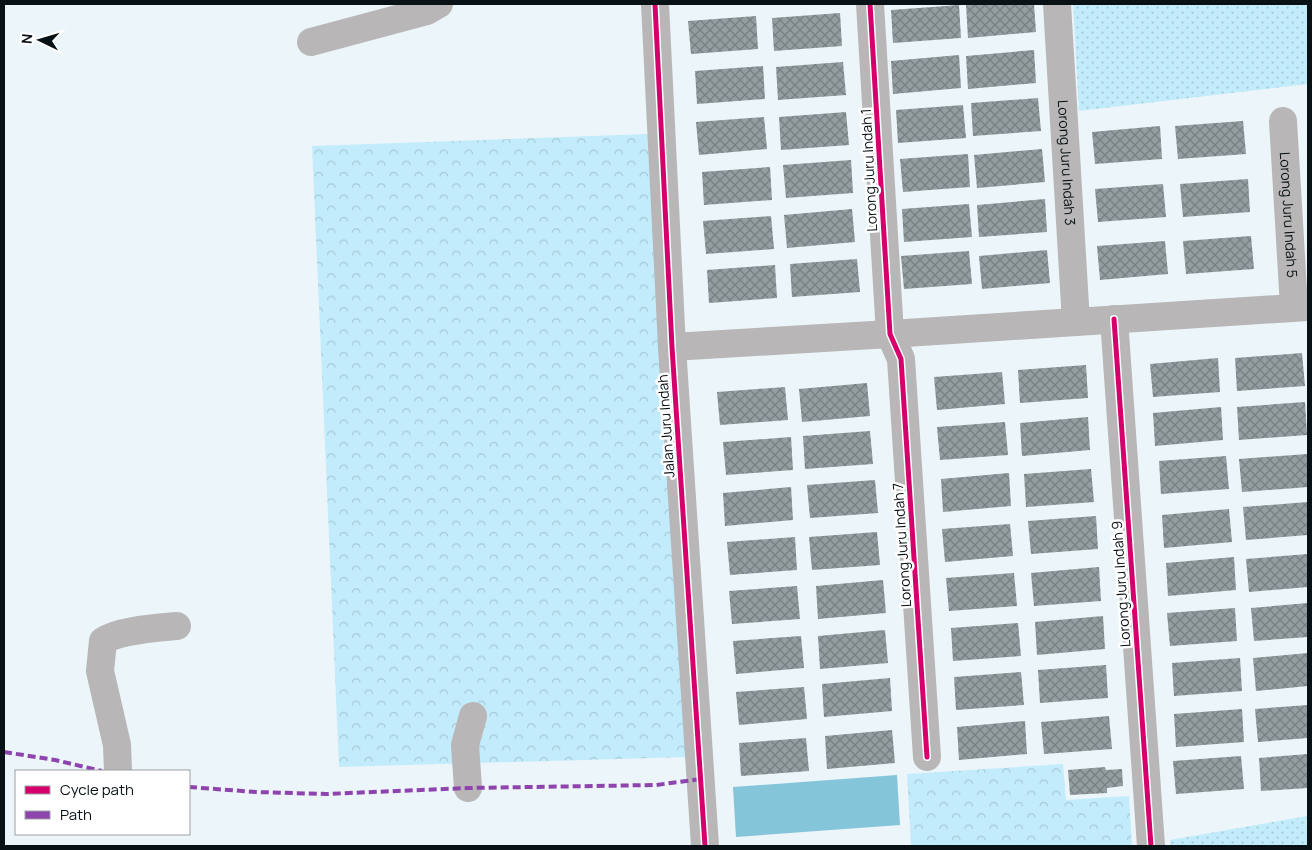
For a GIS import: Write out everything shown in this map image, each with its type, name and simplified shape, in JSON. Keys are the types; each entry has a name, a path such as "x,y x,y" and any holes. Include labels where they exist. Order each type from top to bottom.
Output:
{"street":[{"path":"310,42 427,11 440,4"},
{"name":"Jalan Juru Indah","path":"655,4 672,347 705,846"},
{"name":"Lorong Juru Indah 1","path":"870,4 890,334"},
{"name":"Lorong Juru Indah 3","path":"1057,4 1076,322"},
{"name":"Lorong Juru Indah 5","path":"1283,121 1301,307"},
{"path":"672,347 1301,307"},
{"name":"Lorong Juru Indah 9","path":"1114,319 1151,846"},
{"name":"Lorong Juru Indah 7","path":"890,334 900,359 927,757"},
{"path":"118,770 117,745 100,671 103,641 119,634 177,626"},
{"path":"468,788 465,745 473,716"}],"green space":[{"path":"1073,4 1308,4 1308,84 1079,111"},
{"path":"648,134 686,757 339,767 312,146"},
{"path":"1063,764 1066,800 1129,796 1132,846 911,846 907,774"},
{"path":"1308,816 1308,846 1170,846 1170,840"}],"shaded area":[{"path":"897,775 900,825 736,837 733,787"}],"building":[{"path":"1034,4 1036,32 968,38 966,5"},
{"path":"959,5 961,38 893,43 891,10"},
{"path":"840,13 842,46 774,51 772,18"},
{"path":"756,16 758,49 691,54 688,21"},
{"path":"1034,50 1036,83 968,89 966,56"},
{"path":"959,55 961,88 893,94 891,61"},
{"path":"843,62 846,95 778,100 776,67"},
{"path":"763,66 765,99 697,104 695,71"},
{"path":"1038,98 1041,131 973,136 971,103"},
{"path":"963,105 966,138 898,143 896,110"},
{"path":"846,112 849,145 781,150 779,117"},
{"path":"764,117 767,149 699,155 696,122"},
{"path":"1243,121 1246,154 1178,159 1175,126"},
{"path":"1160,126 1162,159 1095,164 1092,132"},
{"path":"1042,149 1045,182 977,188 974,155"},
{"path":"968,154 970,187 903,192 900,159"},
{"path":"851,160 853,193 786,198 783,165"},
{"path":"770,167 772,200 704,205 702,172"},
{"path":"1248,179 1250,212 1183,217 1180,184"},
{"path":"1163,184 1166,217 1098,222 1095,189"},
{"path":"1045,199 1047,232 979,237 977,205"},
{"path":"969,204 972,237 904,242 902,209"},
{"path":"852,209 855,242 787,248 784,215"},
{"path":"771,216 774,249 706,254 703,221"},
{"path":"1251,236 1254,269 1186,274 1183,241"},
{"path":"1165,241 1168,274 1100,280 1097,246"},
{"path":"1047,250 1050,283 982,289 979,256"},
{"path":"969,251 972,284 904,289 901,256"},
{"path":"857,259 860,292 792,297 790,264"},
{"path":"775,265 777,298 709,303 707,270"},
{"path":"1302,353 1305,386 1237,391 1235,358"},
{"path":"1218,358 1220,392 1153,397 1150,364"},
{"path":"1086,365 1088,398 1020,403 1018,370"},
{"path":"1002,372 1005,404 937,410 934,377"},
{"path":"867,383 870,416 802,422 799,389"},
{"path":"785,387 788,420 720,425 717,392"},
{"path":"1305,402 1307,435 1239,440 1237,407"},
{"path":"1221,407 1223,440 1155,446 1153,413"},
{"path":"1088,417 1090,450 1022,456 1020,423"},
{"path":"1005,422 1008,455 940,460 937,427"},
{"path":"870,431 873,464 805,469 803,436"},
{"path":"791,437 793,470 726,475 723,442"},
{"path":"1307,454 1308,487 1242,492 1239,459"},
{"path":"1226,456 1229,489 1161,494 1159,461"},
{"path":"1091,469 1094,502 1026,507 1024,474"},
{"path":"1009,473 1011,506 943,512 941,479"},
{"path":"875,480 878,513 810,518 807,485"},
{"path":"791,487 793,520 725,526 723,493"},
{"path":"1308,502 1308,535 1246,540 1243,507"},
{"path":"1229,509 1232,542 1164,548 1162,515"},
{"path":"1096,516 1098,549 1031,554 1028,521"},
{"path":"1010,524 1013,556 945,562 942,529"},
{"path":"877,532 880,565 812,570 809,537"},
{"path":"795,537 797,570 730,575 727,542"},
{"path":"1308,554 1308,587 1249,592 1246,559"},
{"path":"1234,557 1236,590 1168,596 1166,563"},
{"path":"1099,567 1101,601 1034,606 1031,573"},
{"path":"1014,573 1017,606 949,611 946,578"},
{"path":"883,580 886,613 818,619 816,586"},
{"path":"797,586 800,619 732,624 729,591"},
{"path":"1308,603 1308,637 1254,641 1251,608"},
{"path":"1235,608 1237,641 1170,646 1167,613"},
{"path":"1103,616 1105,649 1037,655 1035,622"},
{"path":"1018,623 1021,656 953,661 951,628"},
{"path":"885,630 888,663 820,669 818,636"},
{"path":"801,636 804,668 736,674 733,641"},
{"path":"1308,653 1308,686 1256,691 1253,658"},
{"path":"1240,658 1242,691 1174,696 1172,663"},
{"path":"1106,665 1108,698 1040,703 1038,670"},
{"path":"1021,672 1024,705 956,710 954,677"},
{"path":"890,678 892,711 824,717 822,684"},
{"path":"804,687 807,719 739,725 736,692"},
{"path":"1308,705 1308,738 1258,742 1255,709"},
{"path":"1242,709 1244,742 1176,747 1174,714"},
{"path":"1109,716 1112,749 1044,754 1041,722"},
{"path":"1025,721 1027,754 959,760 957,727"},
{"path":"892,730 895,763 827,769 825,736"},
{"path":"806,738 809,771 741,776 739,743"},
{"path":"1308,754 1308,788 1261,791 1259,758"},
{"path":"1241,756 1244,789 1176,794 1173,761"},
{"path":"1105,767 1106,770 1122,769 1123,786 1107,788 1107,793 1070,795 1068,770"}],"marked path":[{"path":"4,752 55,760 98,770"},
{"path":"190,787 256,792 326,794 468,788 656,785 701,779"}],"cycle path":[{"path":"655,4 672,347 705,846"},
{"path":"870,4 890,334 901,359 927,757"},
{"path":"1114,319 1151,846"}]}
